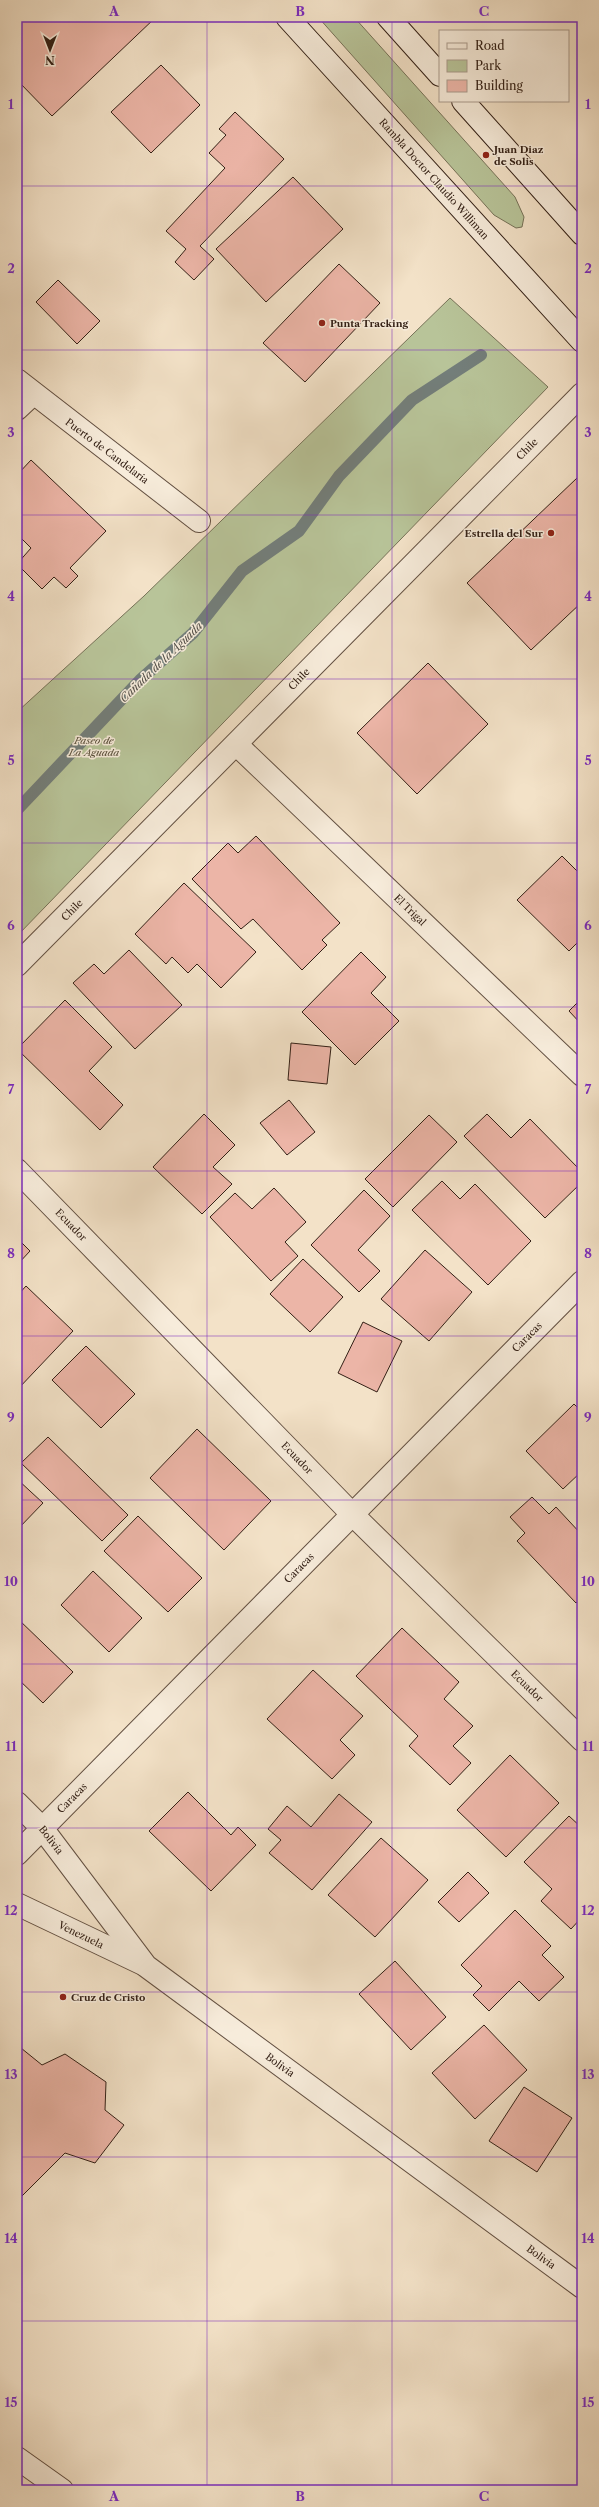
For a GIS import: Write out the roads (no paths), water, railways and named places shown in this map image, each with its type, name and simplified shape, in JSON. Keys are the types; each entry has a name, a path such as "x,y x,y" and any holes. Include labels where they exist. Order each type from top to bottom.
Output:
{"street":[{"name":"Rambla Doctor Claudio Williman","path":"287,17 582,341"},
{"path":"388,17 439,74"},
{"path":"464,102 582,234"},
{"path":"17,409 25,387"},
{"name":"Puerto de Candelaria","path":"25,387 199,521"},
{"name":"Chile","path":"17,965 237,745 296,681 582,394"},
{"name":"El Trigal","path":"237,745 582,1075"},
{"name":"Ecuador","path":"17,1170 352,1514 582,1740"},
{"name":"Caracas","path":"17,1854 582,1282"},
{"name":"Bolivia","path":"17,1803 42,1828 146,1966 582,2287"},
{"name":"Venezuela","path":"17,1904 146,1966"},
{"path":"17,2458 62,2490"}],"waterway":[{"name":"Cañada de la Aguada","path":"17,810 140,680 193,633 242,571 299,531 339,476 412,400 481,355"}],"place":[{"name":"Juan Diaz de Solis","path":"486,155"},
{"name":"Punta Tracking","path":"322,323"},
{"name":"Estrella del Sur","path":"551,533"},
{"name":"Cruz de Cristo","path":"63,1997"}],"park label":[{"name":"Paseo de La Aguada","path":"94,746"}]}
